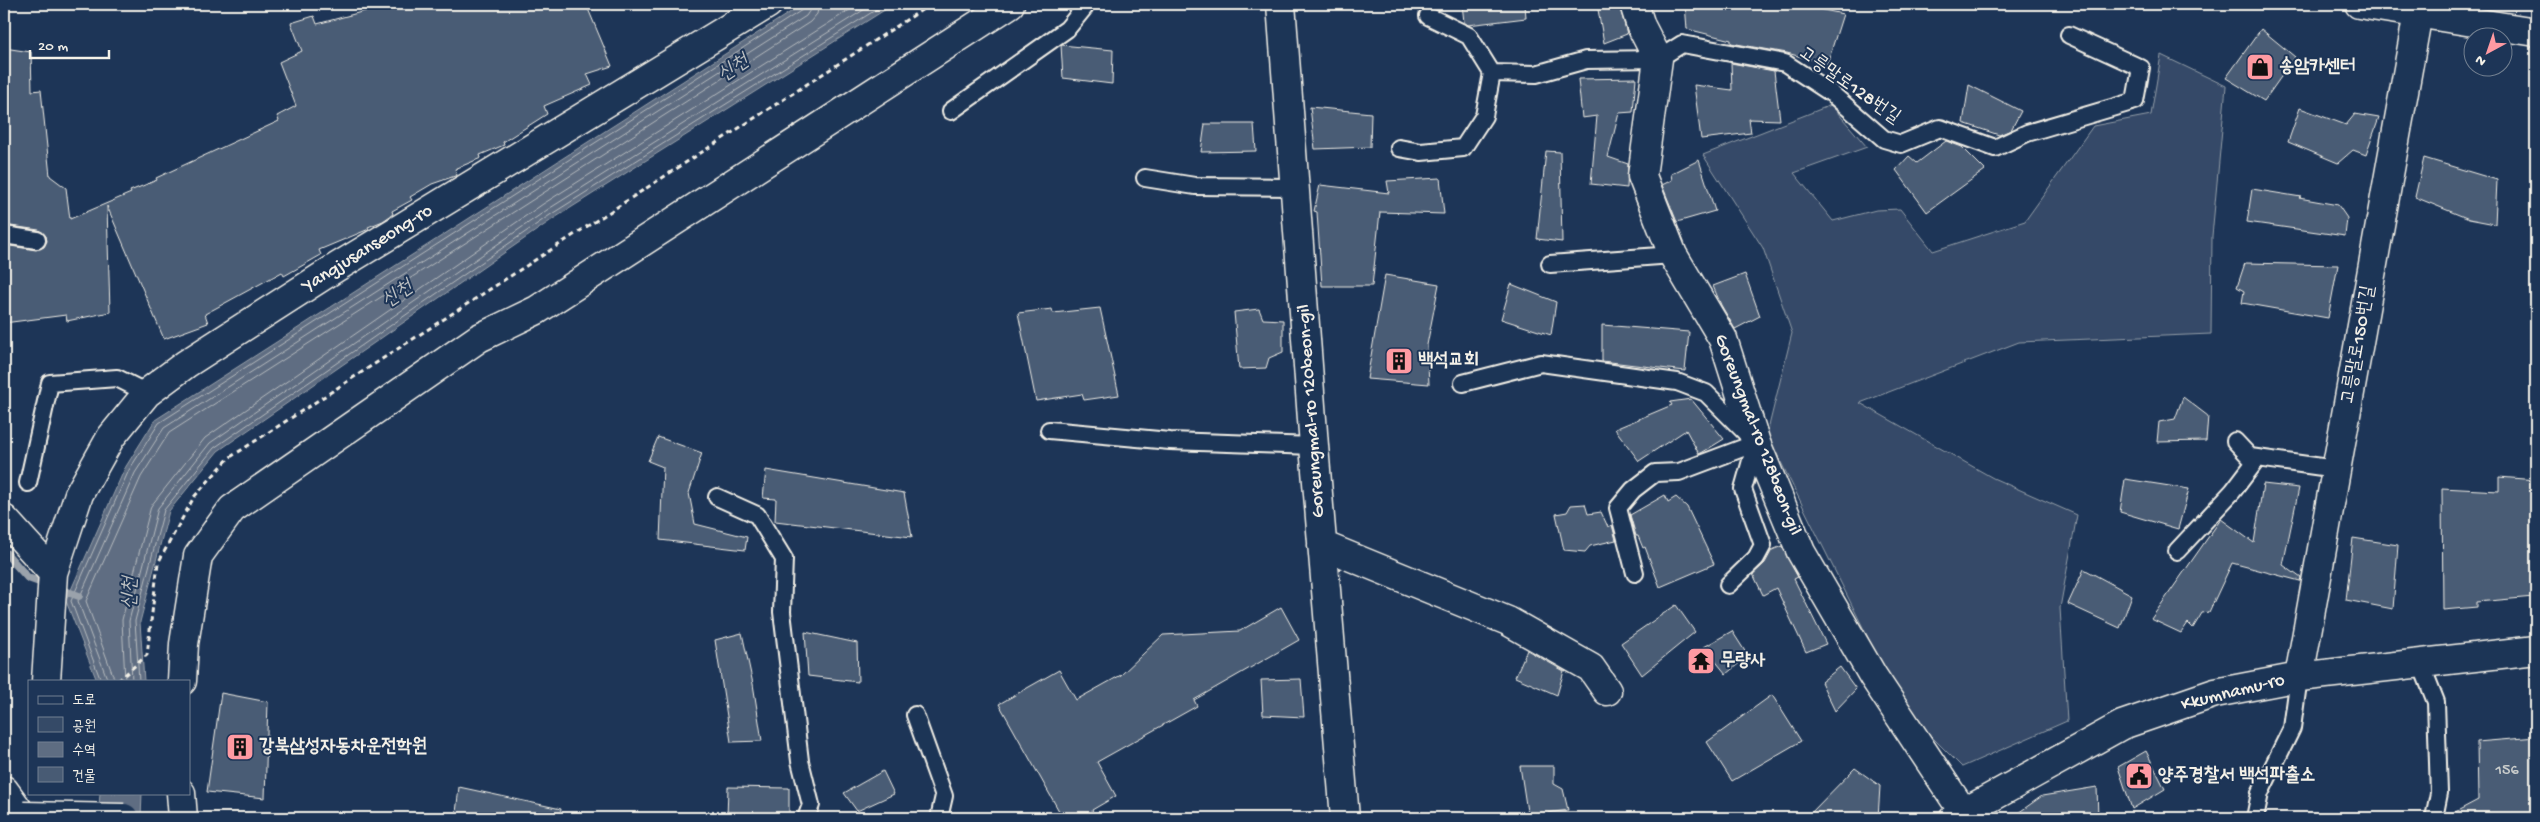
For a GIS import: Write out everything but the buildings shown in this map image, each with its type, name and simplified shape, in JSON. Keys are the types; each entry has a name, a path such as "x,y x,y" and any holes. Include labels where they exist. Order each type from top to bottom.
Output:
{"street":[{"name":"Yangjusanseong-ro","path":"46,680 49,655 48,627 53,573 79,494 111,437 147,393 186,364 337,268 768,4"},
{"path":"182,680 184,644 198,556 232,509 479,338 537,310 1010,4"},
{"name":"Goreungmal-ro 120beon-gil","path":"1282,4 1314,446 1345,818"},
{"path":"1634,4 1641,26 1658,59"},
{"path":"2359,4 2418,8 2536,32"},
{"name":"고릉말로150번길","path":"2300,677 2418,8"},
{"name":"Goreungmal-ro 128beon-gil","path":"1658,59 1642,176 1673,255 1724,339 1756,443 1801,552 1873,676 1959,815"},
{"path":"4,519 53,573"},
{"path":"1322,545 1508,621 1591,668 1607,691"},
{"name":"Kkumnamu-ro","path":"1959,815 2122,725 2215,693 2300,677 2421,664 2468,656 2536,650"},
{"path":"4,790 20,810 124,818"},
{"path":"181,794 183,818"}],"lane":[{"path":"951,111 1067,29 1084,8 1084,4"},
{"path":"1399,148 1421,152 1462,148 1484,116 1492,73 1469,36 1428,16"},
{"name":"고릉말로128번길","path":"1658,59 1682,44 1785,63 1831,93 1884,139 1901,144 1940,128 1996,148 2027,133 2136,101 2141,68 2069,35"},
{"path":"1492,73 1536,74 1586,60 1658,59"},
{"path":"1145,178 1195,186 1295,187"},
{"path":"4,235 37,240"},
{"path":"1550,264 1673,255"},
{"path":"1463,383 1541,363 1678,382 1706,393 1756,443"},
{"path":"28,483 50,383 117,378 147,393"},
{"path":"1049,430 1170,441 1314,446"},
{"path":"2235,441 2250,457 2336,469"},
{"path":"1635,573 1618,508 1633,490 1655,473 1679,472 1756,443"},
{"path":"1728,585 1756,558 1763,545 1743,489 1756,443"},
{"path":"2176,550 2233,491 2258,458"},
{"path":"717,497 758,516 784,559 782,612 800,761 811,805 806,818"},
{"path":"2421,664 2436,702 2439,793 2434,818"},
{"path":"2255,818 2260,792 2292,728 2300,677"},
{"path":"915,715 944,796 939,818"}],"path":[{"path":"119,680 147,655"}],"green space":[{"path":"2161,55 2226,86 2212,236 2211,334 2019,342 1860,403 1993,478 2077,515 2060,608 2067,721 1962,767 1903,708 1767,434 1792,333 1763,248 1703,155 1831,105 1867,147 1794,173 1833,221 1876,210 1900,209 1933,251 2025,221 2093,126 2151,115"}],"water":[{"name":"신천","path":"803,4 894,4 553,219 218,451 169,511 140,622 144,680 97,680 66,601 125,468 155,420"},
{"path":"100,794 142,794 141,818 98,818"}],"waterway":[{"path":"4,551 28,578 79,596"}],"place":[{"name":"송암카센터","path":"2260,67"},
{"name":"백석교회","path":"1399,361"},
{"name":"무량사","path":"1701,661"},
{"name":"강북삼성자동차운전학원","path":"240,747"},
{"name":"양주경찰서 백석파출소","path":"2139,776"}]}
